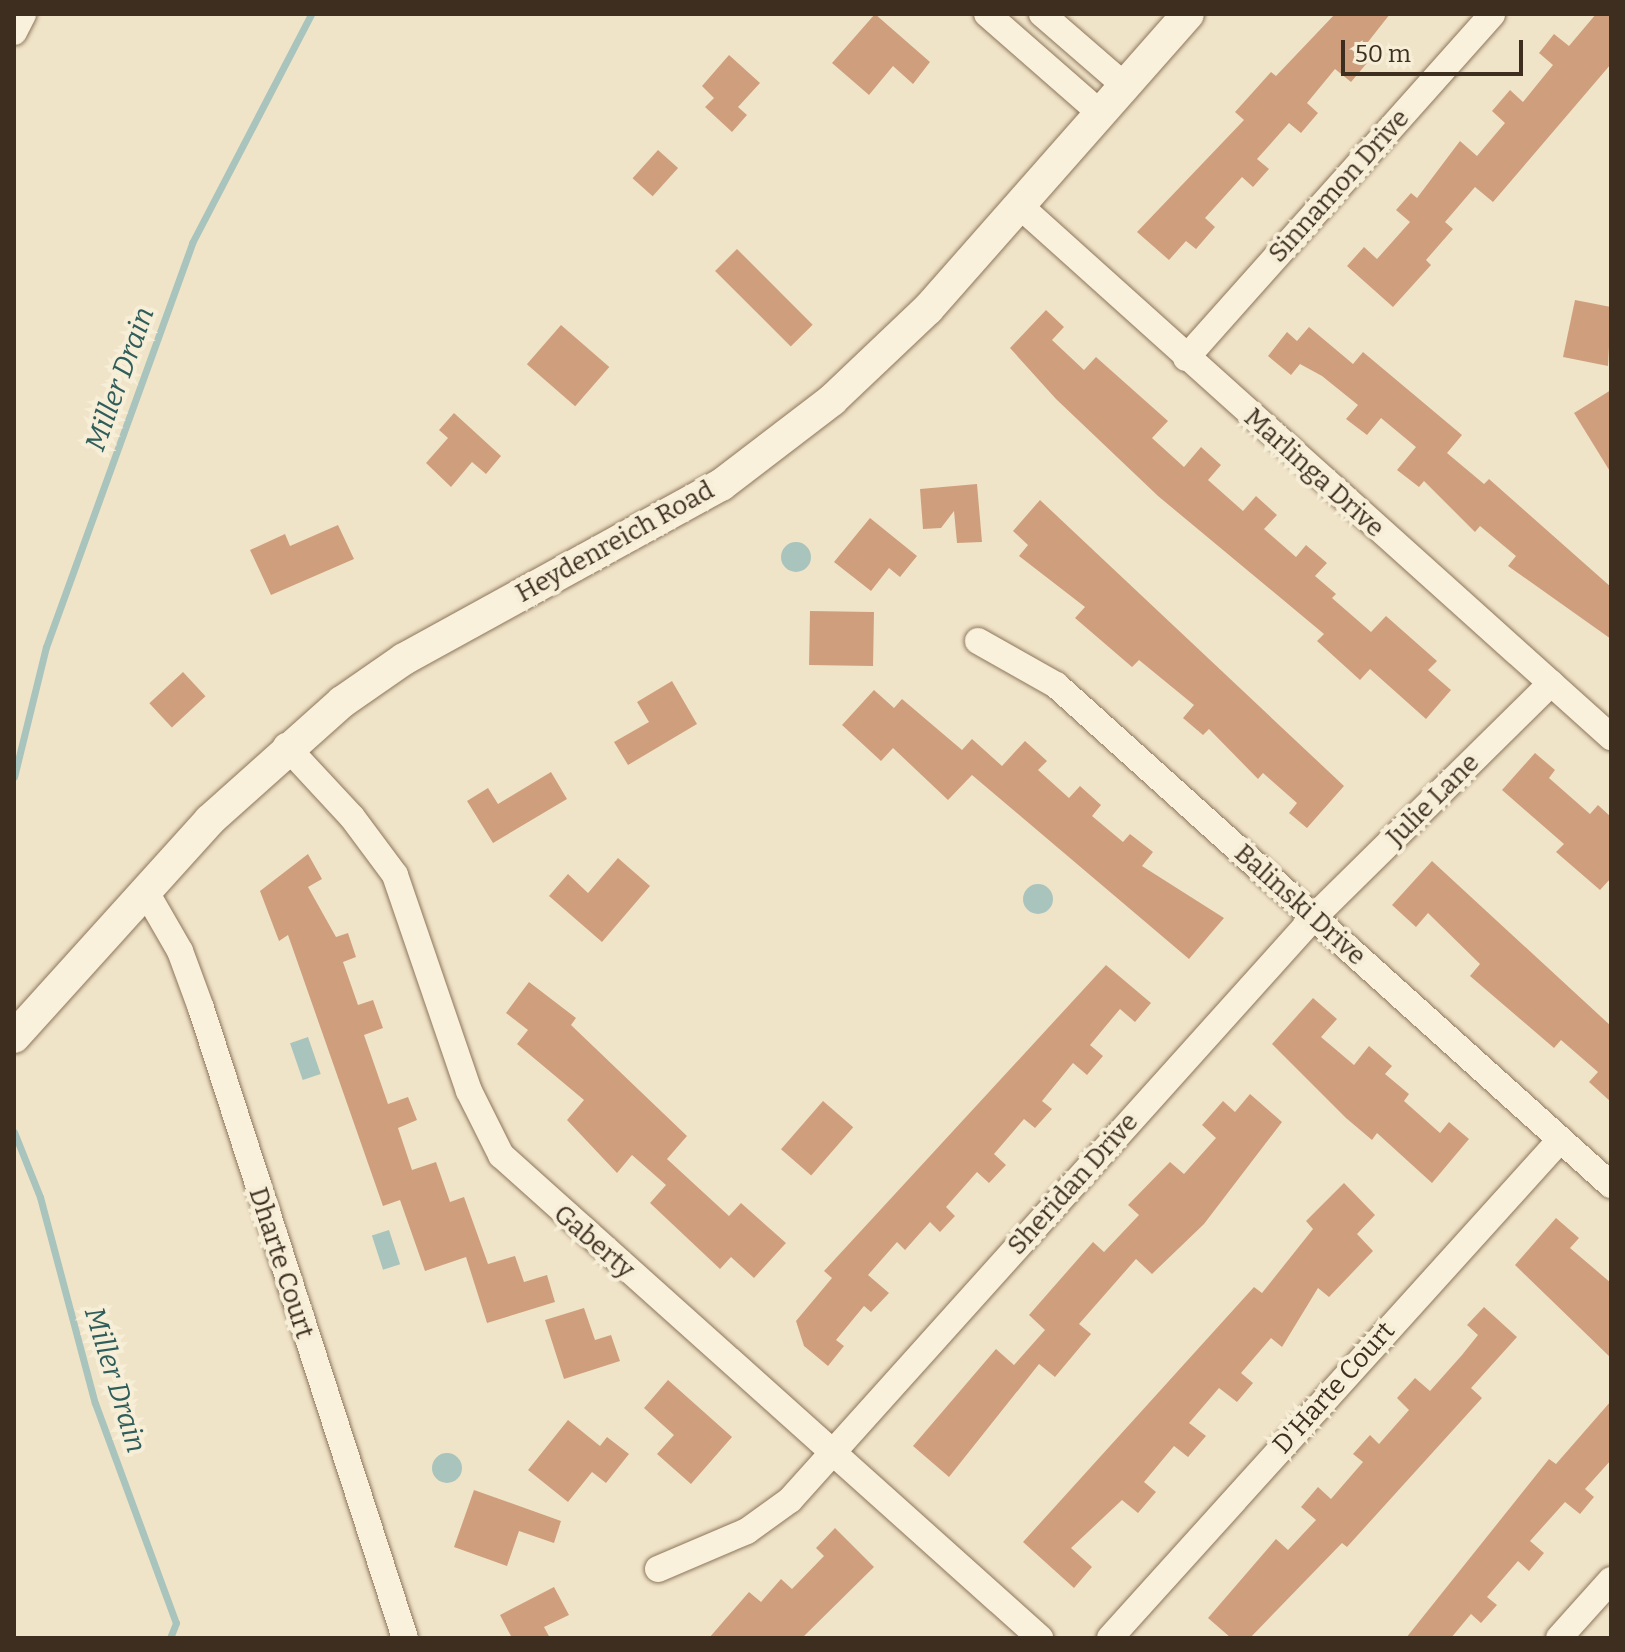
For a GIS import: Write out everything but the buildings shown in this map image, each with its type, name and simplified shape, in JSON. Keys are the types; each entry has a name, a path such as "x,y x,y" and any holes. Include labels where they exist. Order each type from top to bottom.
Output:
{"street":[{"path":"14,32 23,14"},
{"path":"987,14 1100,113"},
{"path":"1042,14 1124,85"},
{"name":"Heydenreich Road","path":"14,1037 146,892 286,746 404,659 741,470 899,341 1188,14"},
{"name":"Sinnamon Drive","path":"1186,358 1492,14"},
{"name":"Marlinga Drive","path":"1020,206 1611,737"},
{"name":"Balinski Drive","path":"978,641 1056,685 1611,1185"},
{"name":"Julie Lane","path":"1314,917 1551,683"},
{"name":"Gaberty","path":"286,746 395,875 469,1091 501,1155 1040,1638"},
{"name":"Dharte Court","path":"146,892 180,951 201,1008 405,1638"},
{"name":"Sheridan Drive","path":"658,1569 762,1523 833,1453 1314,917"},
{"name":"D'Harte Court","path":"1110,1638 1560,1140"},
{"path":"1559,1638 1611,1580"}],"water":[{"path":"796,542 807,546 811,557 807,568 796,572 785,568 781,557 785,546"},
{"path":"1038,884 1048,889 1053,899 1048,909 1038,914 1028,909 1023,899 1028,889"},
{"path":"308,1037 321,1074 303,1080 290,1043"},
{"path":"389,1230 400,1264 383,1270 372,1236"},
{"path":"447,1453 458,1457 462,1468 458,1479 447,1483 436,1479 432,1468 436,1457"}],"waterway":[{"name":"Miller Drain","path":"14,777 46,647 192,243 311,14"},
{"name":"Miller Drain","path":"14,1132 40,1197 95,1403 176,1623 170,1638"}]}
